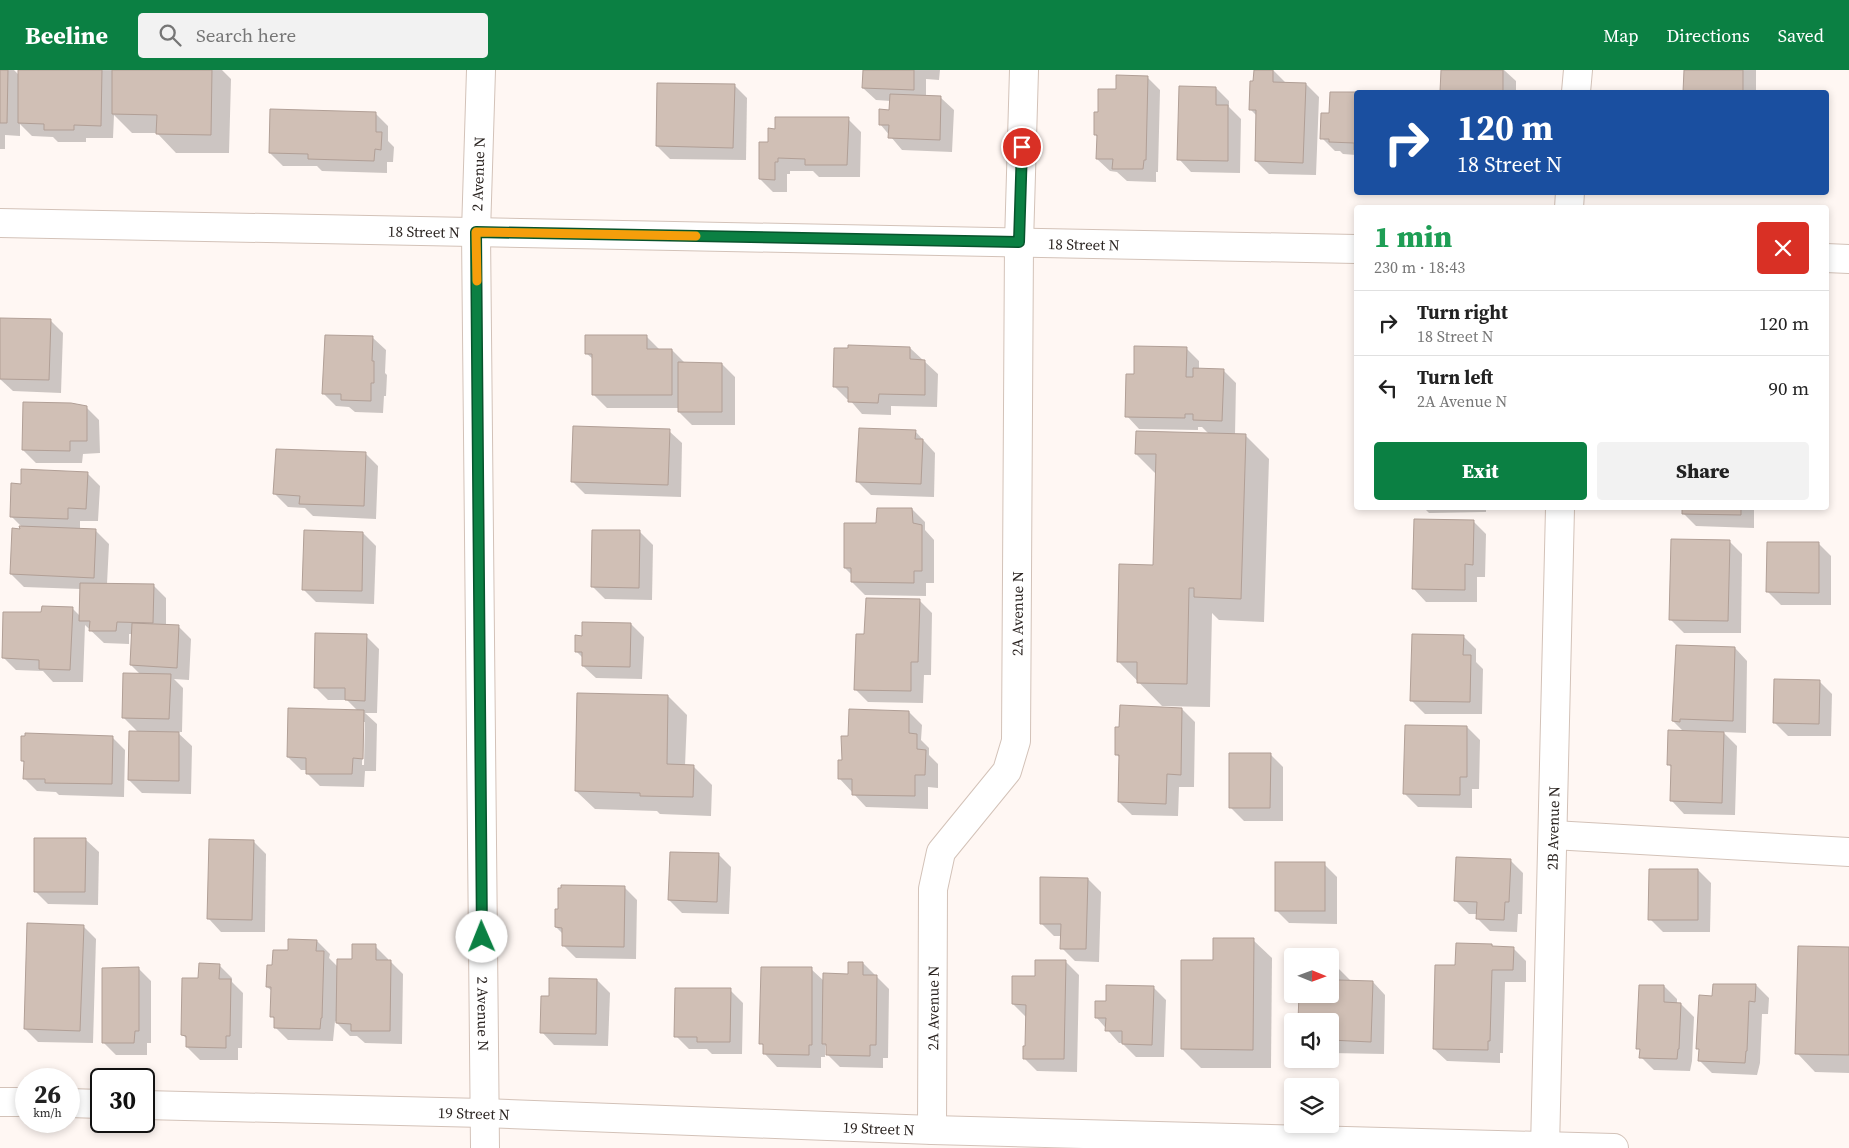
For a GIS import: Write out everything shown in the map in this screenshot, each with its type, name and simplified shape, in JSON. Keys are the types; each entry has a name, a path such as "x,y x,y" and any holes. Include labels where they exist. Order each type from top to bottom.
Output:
{"street":[{"name":"2 Avenue N","path":"481,70 476,232 483,1113 485,1148"},
{"name":"2A Avenue N","path":"932,1130 933,890 940,852 1007,771 1016,741 1019,242 1024,70"},
{"path":"1576,90 1578,70"},
{"name":"18 Street N","path":"0,223 1354,249"},
{"path":"1829,258 1849,259"},
{"name":"2B Avenue N","path":"1545,1147 1560,510"},
{"path":"1553,835 1849,852"},
{"path":"0,1102 15,1102"},
{"name":"19 Street N","path":"155,1105 483,1113 932,1130 1614,1148"}],"building":[{"path":"0,70 8,70 7,123 0,123"},
{"path":"18,70 102,70 101,126 74,125 74,130 44,130 44,124 18,123"},
{"path":"112,70 212,70 211,135 156,134 157,115 112,114"},
{"path":"863,70 914,70 914,90 862,88"},
{"path":"1254,70 1273,70 1273,82 1306,83 1303,163 1255,161 1256,110 1249,110 1250,81 1253,81"},
{"path":"1441,70 1503,70 1503,90 1440,90"},
{"path":"1684,70 1743,70 1743,90 1683,90"},
{"path":"1116,75 1148,76 1146,160 1144,160 1143,169 1112,169 1113,159 1096,159 1097,135 1094,135 1094,112 1098,112 1098,89 1116,89"},
{"path":"657,83 735,84 733,148 656,146"},
{"path":"1179,86 1216,87 1216,105 1228,105 1228,161 1177,160"},
{"path":"1330,92 1354,92 1354,143 1329,142 1329,139 1320,139 1321,113 1329,113"},
{"path":"890,94 941,96 940,140 888,138 889,125 879,125 879,109 889,110"},
{"path":"270,109 376,112 376,132 382,132 381,150 375,149 374,161 308,159 308,154 269,153"},
{"path":"775,117 849,117 847,165 805,165 805,159 778,158 778,162 775,162 775,180 759,179 759,142 768,142 768,128 775,129"},
{"path":"0,318 51,319 49,380 0,379"},
{"path":"325,335 373,336 372,361 374,361 374,383 371,383 371,401 341,400 341,394 322,394"},
{"path":"585,335 647,335 647,349 672,349 672,395 592,395 592,354 585,354"},
{"path":"848,345 910,347 910,359 925,360 925,395 879,394 878,403 848,402 848,387 833,387 834,348 848,348"},
{"path":"1134,346 1187,347 1186,377 1193,377 1193,368 1224,369 1222,421 1193,420 1193,414 1185,414 1185,418 1125,417 1126,374 1134,374"},
{"path":"678,362 722,363 722,412 678,412"},
{"path":"23,402 71,403 87,406 87,441 70,441 70,451 22,450"},
{"path":"573,426 670,429 668,485 571,482"},
{"path":"859,428 916,430 915,439 923,439 921,484 856,482"},
{"path":"1136,431 1246,434 1241,599 1194,597 1194,588 1189,588 1187,684 1137,683 1137,662 1117,662 1119,564 1153,565 1156,454 1135,454"},
{"path":"276,449 366,452 364,506 299,504 300,496 273,494"},
{"path":"21,469 88,472 86,509 68,508 68,519 10,517 11,483 21,484"},
{"path":"877,508 912,508 913,523 922,525 922,571 914,571 914,583 851,582 851,568 844,568 844,523 876,523"},
{"path":"1682,510 1741,510 1741,515 1682,514"},
{"path":"1414,519 1474,520 1473,565 1465,564 1465,590 1412,589"},
{"path":"19,526 96,529 94,578 10,574 12,528 20,529"},
{"path":"304,530 363,532 362,591 302,590"},
{"path":"592,530 640,530 639,588 591,587"},
{"path":"1671,539 1730,540 1728,621 1669,620"},
{"path":"1767,542 1819,542 1819,593 1766,592"},
{"path":"80,583 154,584 153,623 117,622 116,631 89,631 90,621 79,621"},
{"path":"866,598 920,599 918,662 911,662 911,691 854,690 856,634 864,634"},
{"path":"42,606 73,607 70,670 39,669 39,660 2,658 3,612 41,612"},
{"path":"582,622 631,623 630,667 582,666 582,652 575,652 575,635 582,636"},
{"path":"132,623 179,625 177,668 130,665"},
{"path":"315,633 367,634 365,701 345,700 345,688 314,688"},
{"path":"1412,634 1464,635 1463,655 1471,655 1470,702 1410,701"},
{"path":"1676,645 1735,647 1733,721 1680,719 1680,722 1672,721"},
{"path":"123,673 171,674 169,719 122,718"},
{"path":"1774,679 1820,680 1819,724 1773,723"},
{"path":"577,693 668,695 667,764 694,765 693,797 640,796 640,793 575,791"},
{"path":"1120,705 1182,708 1181,775 1167,774 1166,804 1118,802 1119,755 1115,755 1115,727 1119,727"},
{"path":"288,708 364,710 363,759 353,758 352,774 306,774 306,758 287,757"},
{"path":"849,709 909,711 909,733 917,734 917,749 926,750 925,775 915,775 915,796 852,795 852,779 838,779 838,760 842,760 841,736 848,736"},
{"path":"1405,725 1467,726 1467,777 1460,777 1460,795 1403,794"},
{"path":"1668,730 1724,732 1722,803 1670,801 1671,765 1667,765"},
{"path":"129,731 179,732 179,781 128,780"},
{"path":"25,733 113,736 112,784 45,783 45,779 23,779 24,761 21,761 21,736 25,736"},
{"path":"1229,753 1271,753 1270,808 1229,808"},
{"path":"34,838 86,838 85,892 34,892"},
{"path":"209,839 254,840 252,920 207,919"},
{"path":"670,852 719,853 717,902 668,900"},
{"path":"1456,857 1511,859 1509,902 1505,902 1504,920 1476,919 1477,902 1454,901"},
{"path":"1275,862 1325,862 1325,911 1275,911"},
{"path":"1649,869 1698,869 1698,920 1648,920"},
{"path":"1040,877 1088,878 1086,949 1060,949 1061,924 1040,924"},
{"path":"561,885 625,886 624,947 562,946 562,928 555,927 555,909 558,909 558,888 561,888"},
{"path":"27,923 84,925 80,1031 24,1029"},
{"path":"1213,938 1254,938 1253,1050 1181,1049 1181,960 1213,960"},
{"path":"288,939 317,940 316,951 324,951 320,1029 274,1028 274,1017 270,1017 271,987 266,987 267,965 272,965 273,950 288,950"},
{"path":"1456,943 1514,947 1513,970 1492,970 1490,1041 1488,1041 1488,1050 1433,1049 1435,965 1455,965"},
{"path":"352,944 376,944 376,960 391,960 390,1031 351,1031 351,1024 336,1023 337,959 352,959"},
{"path":"1798,946 1849,947 1849,1055 1795,1054"},
{"path":"1035,960 1066,960 1064,1059 1023,1059 1026,1005 1012,1004 1012,976 1035,976"},
{"path":"848,962 863,962 863,975 877,975 876,1045 870,1045 870,1056 826,1055 826,1044 822,1044 823,973 848,974"},
{"path":"199,963 220,964 219,979 231,979 230,1036 226,1036 226,1048 186,1047 186,1036 181,1035 182,978 198,978"},
{"path":"139,967 139,1031 135,1031 134,1043 102,1043 102,968"},
{"path":"761,967 812,967 812,1045 809,1045 809,1055 763,1054 763,1044 759,1044"},
{"path":"549,978 597,979 596,1034 540,1033 541,996 549,996"},
{"path":"1339,980 1373,981 1371,1042 1339,1040 1339,1013 1298,1013 1299,1003 1339,1003"},
{"path":"1713,984 1756,984 1755,1002 1749,1001 1745,1063 1698,1061 1699,1049 1696,1049 1699,995 1712,996"},
{"path":"1106,985 1154,986 1152,1045 1122,1044 1122,1031 1105,1031 1106,1018 1095,1018 1095,1001 1106,1001"},
{"path":"1639,985 1664,985 1664,1002 1681,1003 1677,1059 1639,1058 1640,1049 1636,1049"},
{"path":"675,988 731,988 730,1042 697,1042 697,1037 674,1037"}],"slow traffic":[{"path":"477,281 476,232 696,236"}],"route":[{"path":"482,937 476,232 1019,242 1022,147"}]}
